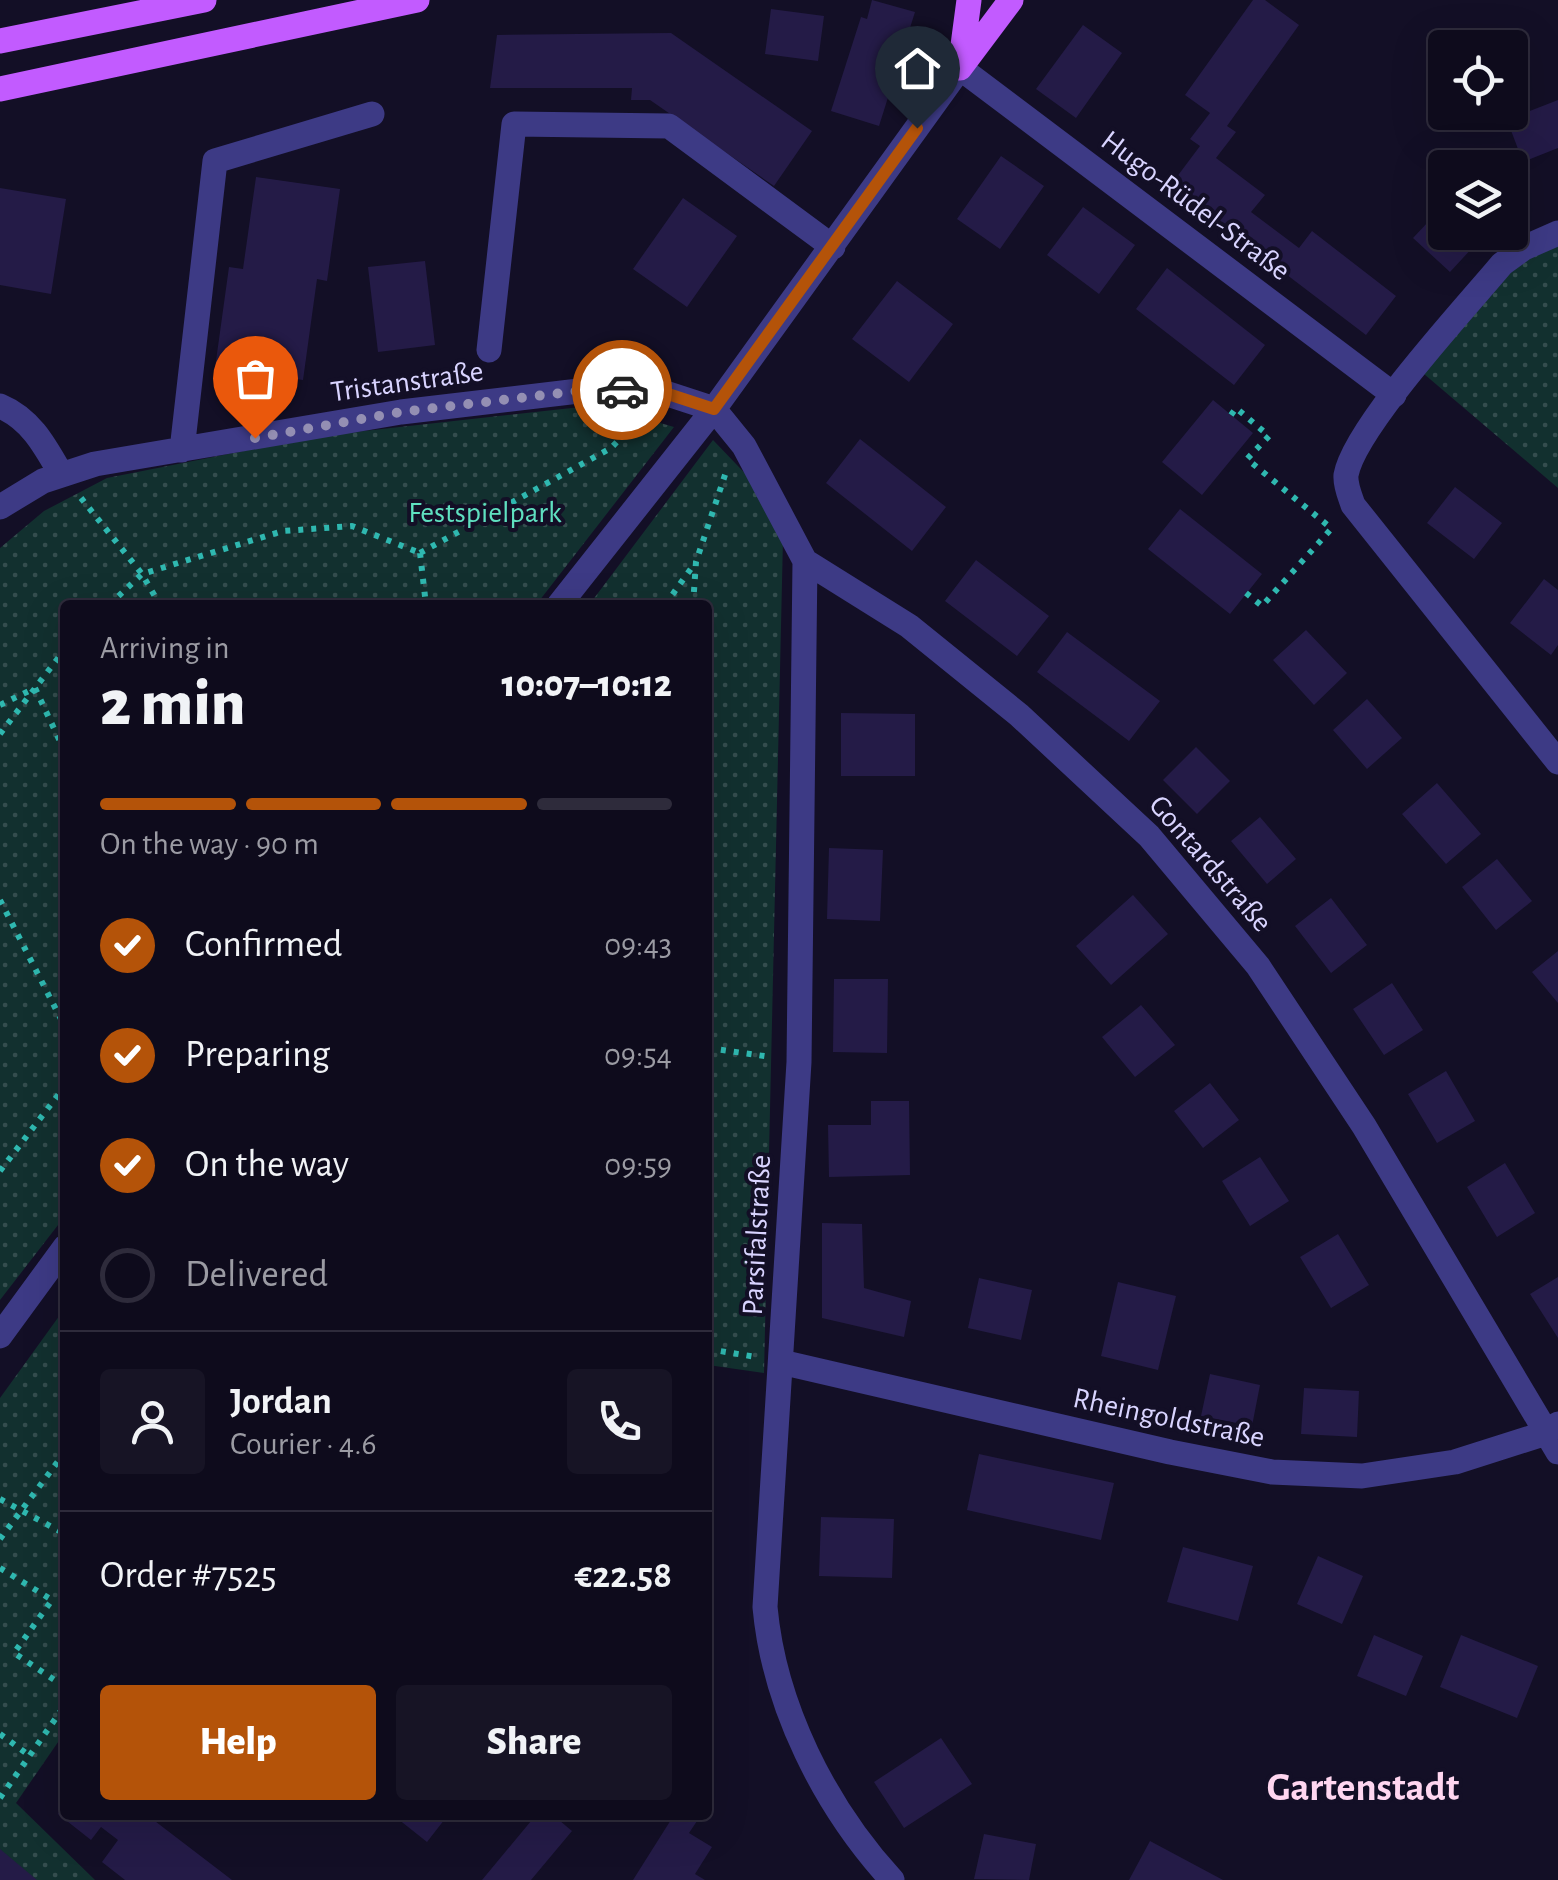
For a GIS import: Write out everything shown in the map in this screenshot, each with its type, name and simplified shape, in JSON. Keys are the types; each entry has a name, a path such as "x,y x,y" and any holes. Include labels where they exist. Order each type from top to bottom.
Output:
{"main road":[{"path":"0,41 204,0"},
{"path":"0,89 418,0"},
{"path":"960,68 1011,0"},
{"path":"960,68 967,3"}],"street":[{"path":"562,600 714,409 960,68"},
{"name":"Hugo-Rüdel-Straße","path":"960,68 1394,395"},
{"path":"182,450 215,161 372,114"},
{"path":"490,350 514,124 669,126 833,247"},
{"path":"1555,237 1524,248 1502,264 1394,395 1352,456 1345,480 1353,505 1558,762"},
{"name":"Tristanstraße","path":"0,508 13,497 61,474 94,464 401,412 604,388 665,393 714,409"},
{"path":"0,406 34,431 61,474"},
{"name":"Gontardstraße","path":"714,409 744,446 805,560 909,626 1019,715 1150,836 1258,966 1364,1126 1554,1436"},
{"name":"Parsifalstraße","path":"805,560 799,1062 765,1590 775,1675 788,1714 820,1776 892,1880"},
{"path":"0,1336 60,1253"},
{"name":"Rheingoldstraße","path":"781,1362 1272,1472 1362,1476 1455,1462 1554,1436"}],"path":[{"path":"420,553 611,448 665,393"},
{"path":"1231,415 1236,408 1270,436 1247,459 1332,528"},
{"path":"693,600 696,562 726,472 744,446"},
{"path":"61,474 142,574 157,600"},
{"path":"1246,594 1262,606 1353,505"},
{"path":"115,600 142,574 283,531 352,526 420,553"},
{"path":"420,553 425,600"},
{"path":"669,600 696,562"},
{"path":"0,734 60,656"},
{"path":"0,704 35,688"},
{"path":"35,688 60,741"},
{"path":"0,900 60,1017"},
{"path":"712,1049 799,1062"},
{"path":"0,1172 60,1093"},
{"path":"712,1351 781,1362"},
{"path":"0,1539 60,1459"},
{"path":"0,1500 60,1531"},
{"path":"0,1568 52,1600 14,1653 60,1684"},
{"path":"0,1798 60,1712"},
{"path":"0,1734 30,1756"}],"green space":[{"path":"1558,244 1558,488 1417,368 1503,263"},
{"name":"Festspielpark","path":"599,405 674,427 540,600 60,600 60,1222 0,1300 0,548 44,511 107,478 319,436"},
{"name":"Festspielpark","path":"713,440 760,489 783,538 764,1373 712,1366 712,600 593,600"},
{"path":"60,1315 60,1739 16,1803 95,1880 0,1880 0,1398"}],"building":[{"path":"872,0 915,12 879,126 831,111 861,17 867,19"},
{"path":"1253,0 1265,0 1299,25 1227,126 1236,132 1216,158 1265,195 1251,212 1299,248 1312,231 1396,296 1366,335 1170,186 1200,146 1190,139 1210,113 1185,95"},
{"path":"771,9 824,16 818,61 765,54"},
{"path":"1083,25 1122,53 1076,118 1036,89"},
{"path":"671,33 812,131 774,186 650,100 631,100 632,88 490,88 497,35"},
{"path":"1558,100 1558,148 1528,160 1528,150 1518,150 1511,130 1528,130 1528,112"},
{"path":"1001,156 1044,186 1000,249 957,219"},
{"path":"256,177 340,189 327,281 317,279 303,380 215,368 229,267 243,269"},
{"path":"0,188 66,199 51,294 0,285"},
{"path":"683,198 737,236 687,307 633,269"},
{"path":"1083,207 1135,245 1099,294 1047,255"},
{"path":"1428,222 1428,250 1470,250 1450,272 1413,238"},
{"path":"425,261 435,345 378,352 368,267"},
{"path":"1167,268 1265,345 1234,385 1136,309"},
{"path":"897,281 953,324 909,382 852,339"},
{"path":"1213,400 1253,433 1202,495 1162,462"},
{"path":"860,439 946,507 912,551 826,483"},
{"path":"1455,487 1502,523 1474,559 1427,523"},
{"path":"1180,509 1262,574 1230,614 1148,549"},
{"path":"976,560 1049,616 1017,656 945,601"},
{"path":"1544,579 1558,590 1558,645 1551,655 1510,623"},
{"path":"1306,630 1347,673 1314,705 1273,660"},
{"path":"1067,632 1160,701 1129,741 1037,672"},
{"path":"1367,699 1402,738 1367,769 1333,730"},
{"path":"841,713 915,714 915,776 841,776"},
{"path":"1196,747 1230,781 1197,814 1163,780"},
{"path":"1437,783 1481,834 1446,864 1402,814"},
{"path":"1260,817 1296,859 1267,884 1231,841"},
{"path":"829,848 883,850 880,921 827,919"},
{"path":"1497,859 1532,901 1496,930 1462,887"},
{"path":"1133,895 1168,934 1111,985 1076,946"},
{"path":"1331,898 1367,945 1331,973 1295,926"},
{"path":"1558,951 1558,1003 1532,972"},
{"path":"834,979 888,979 887,1053 833,1052"},
{"path":"1392,983 1423,1030 1384,1055 1353,1009"},
{"path":"1141,1005 1175,1045 1135,1077 1102,1037"},
{"path":"1446,1071 1475,1121 1437,1143 1408,1094"},
{"path":"1210,1083 1239,1120 1203,1148 1174,1111"},
{"path":"871,1101 909,1101 910,1175 829,1177 828,1125 871,1125"},
{"path":"1260,1157 1289,1201 1250,1226 1222,1181"},
{"path":"1505,1163 1535,1213 1497,1237 1467,1187"},
{"path":"822,1223 862,1224 864,1288 911,1301 904,1337 822,1318"},
{"path":"1338,1234 1369,1285 1331,1308 1300,1257"},
{"path":"1558,1277 1558,1338 1530,1294"},
{"path":"979,1278 1032,1290 1021,1340 968,1328"},
{"path":"1118,1282 1176,1296 1158,1370 1101,1356"},
{"path":"1210,1374 1260,1385 1252,1426 1201,1416"},
{"path":"1304,1388 1359,1391 1357,1437 1301,1434"},
{"path":"979,1454 1114,1483 1101,1540 967,1510"},
{"path":"821,1517 894,1519 892,1578 819,1576"},
{"path":"1183,1547 1253,1566 1238,1621 1167,1602"},
{"path":"1318,1556 1363,1576 1342,1624 1297,1604"},
{"path":"1374,1635 1423,1656 1406,1696 1357,1676"},
{"path":"1461,1635 1538,1666 1517,1718 1440,1687"},
{"path":"941,1738 972,1784 904,1828 874,1782"},
{"path":"66,1820 154,1820 232,1880 125,1880 102,1862 118,1840 101,1827 91,1840"},
{"path":"399,1820 444,1820 427,1842"},
{"path":"532,1820 559,1820 572,1831 531,1880 482,1880"},
{"path":"671,1820 698,1820 689,1833 712,1847 695,1874 705,1880 633,1880"},
{"path":"984,1834 1036,1844 1029,1880 974,1879"},
{"path":"1150,1841 1223,1880 1129,1880"},
{"path":"0,1849 37,1880 0,1880"}],"way so far":[{"path":"255,438 401,412 604,388 622,390"}],"district":[{"name":"Gartenstadt","path":"1363,1786"}],"route":[{"path":"622,390 665,393 714,409 917,128"}]}
